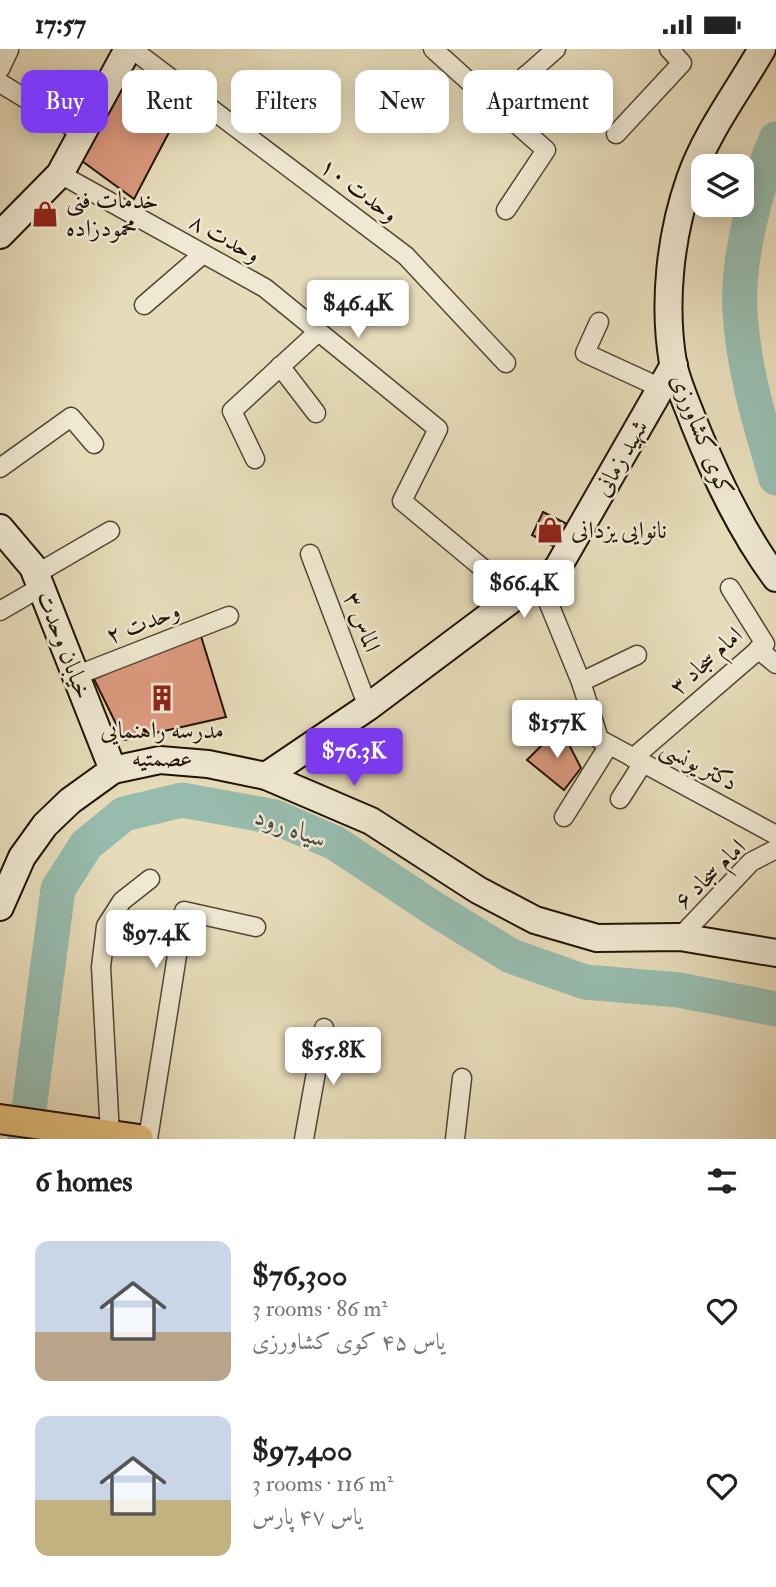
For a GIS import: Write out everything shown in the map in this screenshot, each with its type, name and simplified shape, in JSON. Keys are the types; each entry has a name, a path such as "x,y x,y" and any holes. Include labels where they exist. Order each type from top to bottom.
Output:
{"main road":[{"path":"0,1119 139,1139"}],"street":[{"path":"108,88 130,49"},
{"name":"وحدت ۱۰","path":"130,49 406,256 506,363"},
{"path":"434,49 463,76"},
{"path":"532,70 556,49"},
{"path":"616,134 682,63 669,49"},
{"name":"کوی کشاورزی","path":"762,49 704,148 690,179 673,250 667,377 730,505 776,578"},
{"path":"0,69 9,50"},
{"path":"0,83 21,96"},
{"path":"0,235 60,174 82,133"},
{"path":"506,210 546,150 527,133"},
{"name":"وحدت ۸","path":"60,174 265,288 438,429 401,501 516,596"},
{"path":"145,305 203,254"},
{"path":"599,322 585,353 667,377"},
{"path":"255,459 232,411 318,332"},
{"path":"280,366 316,413"},
{"name":"شهید زمانی","path":"266,776 368,707 556,569 667,377"},
{"path":"0,468 71,417 94,444"},
{"name":"خیابان وحدت","path":"0,529 33,567 113,771"},
{"path":"0,611 38,580 110,531"},
{"name":"الماس ۳","path":"310,554 368,707"},
{"name":"دکتر یونسی","path":"540,582 581,682 599,739 776,835"},
{"name":"امام سجاد ۳","path":"620,799 638,760 765,644 730,588"},
{"name":"وحدت ۲","path":"75,676 229,616"},
{"path":"758,649 776,664"},
{"path":"581,682 637,655"},
{"path":"564,817 610,745"},
{"path":"0,907 8,869 22,857 45,825 70,801 113,771 160,760 208,764 266,776 371,821 478,890 535,920 597,938 680,937 776,953"},
{"name":"امام سجاد ۶","path":"680,937 751,862 776,849"},
{"path":"110,1135 101,967 106,926 122,901 150,879"},
{"path":"148,1139 184,911 256,927"},
{"path":"304,1139 324,1028"},
{"path":"455,1139 462,1077"}],"building":[{"path":"120,63 132,70 122,70 122,133 169,133 134,199 71,153 82,133 108,133 108,85"},
{"name":"نانوایی یزدانی","path":"543,512 569,525 557,548 532,535"},
{"name":"مدرسه راهنمایی عصمتیه","path":"200,633 226,717 124,740 94,679"},
{"path":"560,727 581,768 564,790 527,760"}],"waterway":[{"name":"سیاه رود","path":"776,139 749,223 740,290 748,374 776,478"},
{"name":"سیاه رود","path":"25,1139 58,889 86,845 124,814 182,800 275,817 335,843 511,956 585,982 679,990 776,1009"}],"place":[{"name":"خدمات فنی محمودزاده","path":"45,214"},
{"name":"نانوایی یزدانی","path":"550,530"},
{"name":"مدرسه راهنمایی عصمتیه","path":"162,698"}]}
